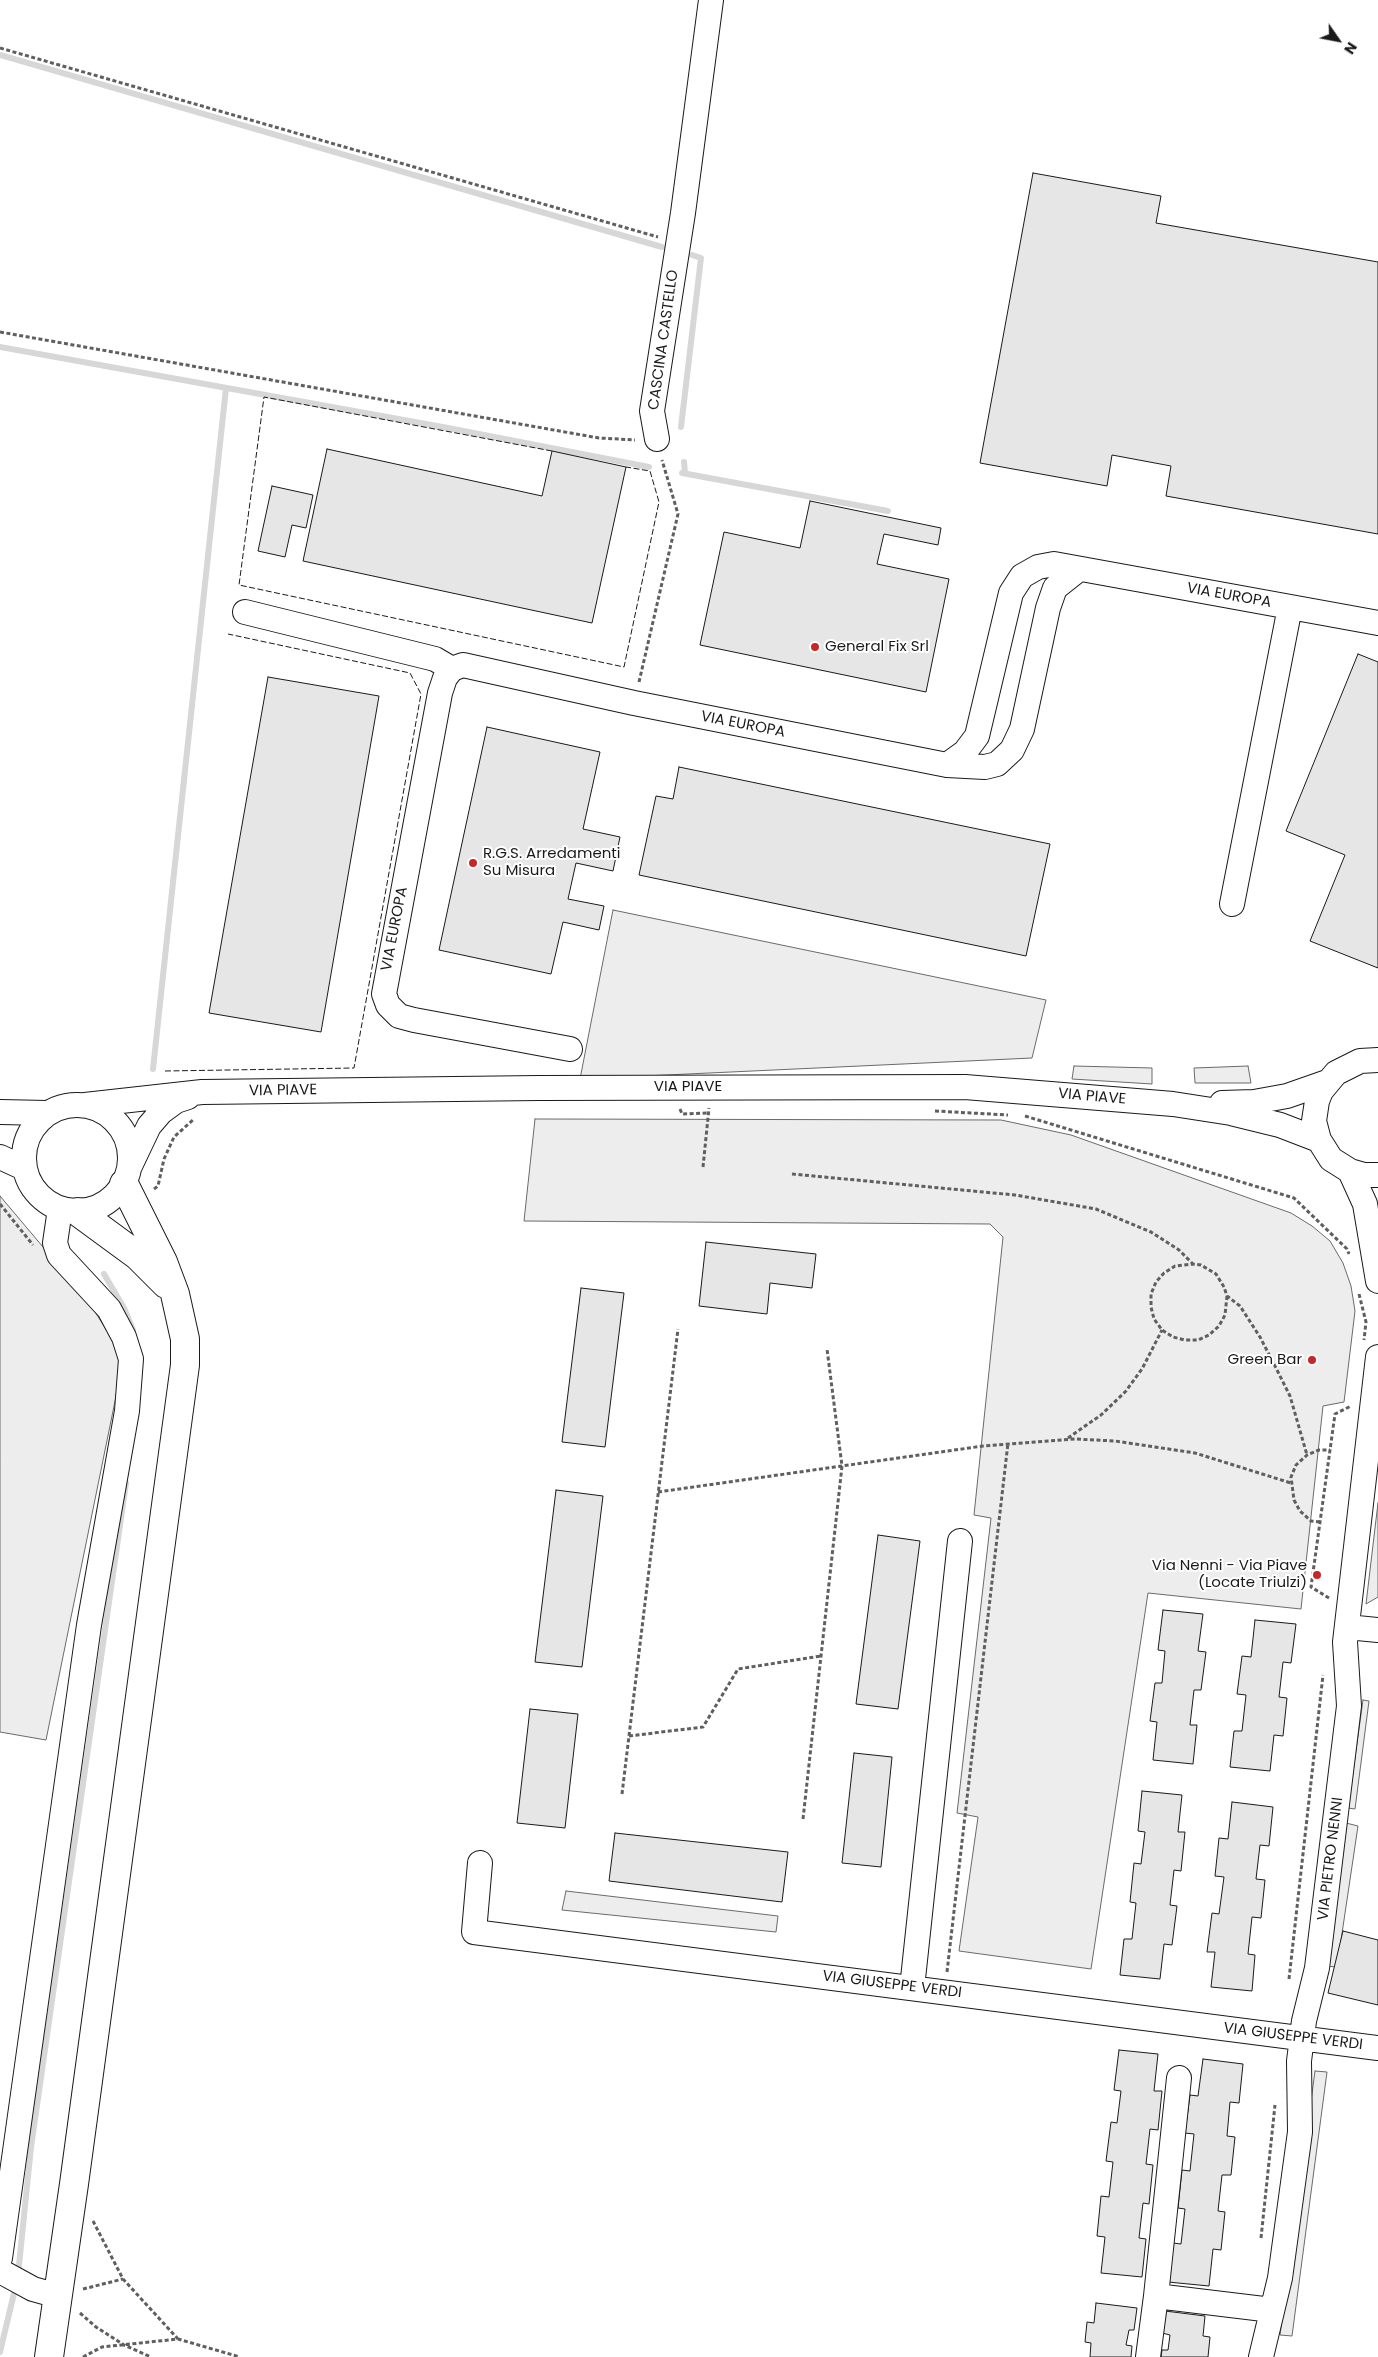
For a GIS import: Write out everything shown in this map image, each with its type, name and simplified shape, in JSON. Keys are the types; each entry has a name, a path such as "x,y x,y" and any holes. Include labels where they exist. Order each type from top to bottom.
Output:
{"highway":[{"path":"49,2357 46,2292 74,2184 185,1365 185,1339 175,1294 129,1185"},
{"path":"69,1210 138,1256 175,1294"}],"street":[{"name":"CASCINA CASTELLO","path":"657,440 652,411 678,243 711,0"},
{"name":"VIA EUROPA","path":"948,765 965,752 977,736 1011,593 1022,576 1038,566 1054,564 1080,568 1378,623"},
{"name":"VIA EUROPA","path":"570,1049 399,1016 388,1005 384,994 440,693 445,678 452,669 463,665 634,703 948,765 985,767 997,764 1012,750 1022,729 1048,608 1055,588 1080,568"},
{"path":"1232,904 1290,607"},
{"name":"VIA EUROPA","path":"244,612 435,659 452,669"},
{"name":"VIA PIAVE","path":"1173,1104 1254,1102 1287,1096 1327,1082 1347,1066 1360,1061 1378,1060"},
{"name":"VIA PIAVE","path":"1327,1082 1317,1101 1315,1112 1316,1130 1319,1140 1331,1159 1350,1171 1364,1175 1378,1175"},
{"name":"VIA PIAVE","path":"0,1112 47,1113 59,1107 85,1105 201,1103 539,1088 964,1087 1173,1104 1231,1113 1280,1125 1319,1140"},
{"name":"VIA PIAVE","path":"69,1210 92,1210 105,1204 129,1185 149,1126 161,1112 176,1101 201,1103"},
{"name":"VIA PIAVE","path":"85,1105 101,1110 115,1120 124,1134 130,1150 129,1185"},
{"path":"46,2292 4,2268 89,1625 127,1411 131,1360 124,1337 109,1309 59,1255 55,1243 69,1210 47,1203 36,1194 28,1182 24,1168 23,1152 27,1137 47,1113"},
{"path":"0,1157 24,1168"},
{"path":"1350,1171 1365,1204 1367,1283"},
{"name":"VIA PIETRO NENNI","path":"1261,2357 1280,2278 1300,2132 1298,2062 1318,1968 1349,1706 1345,1642 1371,1352"},
{"path":"912,1988 960,1542"},
{"path":"1347,1627 1378,1630"},
{"name":"VIA GIUSEPPE VERDI","path":"480,1863 474,1932 1378,2048"},
{"path":"1148,2357 1180,2078"},
{"path":"1156,2296 1272,2310"}],"path":[{"path":"0,48 678,243"},
{"path":"0,332 599,438 657,440 678,514 634,703"},
{"path":"678,1102 682,1114 708,1113"},
{"path":"129,1185 158,1186 164,1159 174,1137 201,1103"},
{"path":"703,1167 709,1105"},
{"path":"929,1111 1025,1116 1294,1198 1348,1249 1350,1258"},
{"path":"792,1174 1015,1195 1096,1209 1150,1232 1179,1250 1193,1264"},
{"path":"0,1204 30,1241 44,1262 59,1255"},
{"path":"1193,1264 1206,1268 1216,1274 1224,1286 1227,1296 1225,1315 1219,1326 1209,1335 1198,1340 1185,1340 1173,1337 1162,1330 1154,1319 1150,1307 1151,1294 1156,1282 1174,1266 1193,1264"},
{"path":"1367,1283 1366,1322 1371,1352"},
{"path":"1227,1296 1240,1306 1260,1337 1276,1368 1290,1396 1307,1455"},
{"path":"622,1794 678,1329"},
{"path":"1066,1439 1101,1415 1126,1391 1142,1369 1162,1330"},
{"path":"803,1819 842,1466 827,1349"},
{"path":"1331,1600 1311,1587 1335,1414 1358,1404"},
{"path":"658,1492 1008,1444 1066,1439 1115,1441 1195,1452 1291,1483"},
{"path":"944,1992 1008,1444"},
{"path":"1320,1522 1310,1521 1300,1511 1294,1500 1291,1477 1296,1466 1307,1455 1319,1450 1330,1450"},
{"path":"629,1736 703,1727 738,1669 821,1656"},
{"path":"1288,1989 1324,1668"},
{"path":"1260,2242 1276,2098"},
{"path":"74,2184 123,2279 178,2339"},
{"path":"46,2292 123,2279"},
{"path":"46,2292 124,2345 150,2357"},
{"path":"83,2357 102,2347 178,2339 240,2357"}],"shaded area":[{"path":"613,910 1046,1000 1032,1058 580,1079"},
{"path":"1074,1066 1152,1068 1152,1084 1072,1079"},
{"path":"1248,1066 1251,1083 1195,1083 1194,1068"},
{"path":"535,1119 1001,1120 1071,1135 1291,1213 1312,1226 1330,1241 1343,1263 1351,1286 1355,1311 1344,1402 1323,1406 1301,1609 1148,1593 1091,1969 959,1951 978,1817 957,1813 991,1518 974,1515 1003,1237 990,1224 524,1221"},
{"path":"0,1196 86,1298 124,1357 46,1740 0,1732"},
{"path":"1378,1503 1378,1597 1366,1604"},
{"path":"1363,1700 1369,1701 1355,1809 1348,1808"},
{"path":"1346,1823 1358,1826 1337,1967 1326,1966"},
{"path":"566,1891 778,1916 776,1932 562,1910"},
{"path":"1315,2071 1327,2072 1292,2336 1280,2335"}],"building":[{"path":"1033,173 1161,196 1156,223 1378,262 1378,534 1166,496 1171,466 1112,455 1107,486 980,463"},
{"path":"327,449 542,496 552,451 626,467 592,623 303,561"},
{"path":"272,486 313,495 306,528 292,525 285,557 258,551"},
{"path":"810,501 941,528 938,545 884,534 877,564 949,579 926,692 700,645 724,532 800,548"},
{"path":"1358,654 1378,662 1378,968 1310,941 1345,855 1286,831"},
{"path":"268,677 379,696 321,1032 209,1013"},
{"path":"487,727 600,752 583,829 620,837 613,871 576,863 568,899 604,906 599,930 563,922 551,974 439,950"},
{"path":"679,767 1050,844 1026,956 639,875 656,796 673,799"},
{"path":"706,1242 816,1254 812,1288 770,1283 767,1314 699,1306"},
{"path":"581,1288 624,1293 605,1447 562,1442"},
{"path":"556,1490 603,1496 582,1667 535,1662"},
{"path":"878,1535 920,1541 898,1709 856,1704"},
{"path":"1163,1610 1203,1614 1198,1651 1206,1652 1201,1690 1194,1690 1190,1725 1197,1725 1193,1764 1153,1760 1157,1722 1150,1721 1155,1683 1162,1683 1165,1651 1158,1650"},
{"path":"1255,1620 1296,1624 1291,1663 1283,1662 1279,1697 1287,1698 1283,1736 1274,1735 1270,1771 1230,1767 1234,1731 1242,1731 1246,1695 1237,1694 1242,1656 1251,1657"},
{"path":"530,1709 578,1714 565,1828 517,1823"},
{"path":"854,1753 892,1757 881,1867 842,1863"},
{"path":"1142,1791 1182,1795 1178,1832 1185,1832 1181,1871 1174,1870 1170,1905 1177,1906 1172,1945 1164,1944 1160,1979 1120,1975 1124,1939 1132,1939 1136,1903 1130,1902 1134,1863 1141,1864 1145,1832 1138,1831"},
{"path":"1232,1802 1273,1807 1269,1846 1260,1845 1256,1879 1265,1880 1261,1918 1252,1917 1248,1954 1255,1955 1252,1991 1211,1987 1215,1952 1207,1952 1212,1913 1219,1914 1224,1877 1215,1876 1219,1838 1228,1839"},
{"path":"615,1833 788,1852 782,1902 609,1881"},
{"path":"1343,1931 1378,1940 1378,2005 1328,1993"},
{"path":"1119,2050 1158,2054 1154,2091 1162,2091 1158,2130 1150,2129 1146,2164 1153,2165 1149,2204 1143,2203 1139,2238 1146,2239 1142,2277 1101,2273 1105,2237 1097,2236 1101,2196 1109,2197 1113,2162 1106,2161 1111,2122 1117,2123 1121,2091 1114,2090"},
{"path":"1203,2059 1243,2064 1239,2103 1230,2102 1227,2136 1235,2137 1231,2175 1222,2175 1218,2211 1225,2212 1221,2250 1213,2249 1209,2286 1168,2282 1173,2243 1181,2244 1185,2209 1178,2208 1182,2170 1190,2171 1194,2134 1185,2133 1190,2095 1198,2096"},
{"path":"1096,2303 1137,2308 1134,2330 1129,2330 1126,2345 1132,2346 1131,2357 1090,2357 1091,2343 1085,2342 1087,2322 1094,2323"},
{"path":"1165,2311 1205,2316 1203,2336 1210,2337 1208,2357 1161,2357 1162,2350 1168,2350 1170,2335 1162,2333"}],"waterway":[{"path":"0,55 662,247"},
{"path":"681,427 701,258 692,255"},
{"path":"0,347 448,428 649,467"},
{"path":"153,1069 226,388"},
{"path":"684,462 685,473"},
{"path":"682,473 888,511"},
{"path":"104,1274 124,1308 133,1330"},
{"path":"18,2275 31,2147 126,1483"},
{"path":"0,2352 16,2285"}],"fence":[{"path":"552,451 264,397 239,585 624,667 659,502 650,471 626,467"},
{"path":"165,1071 354,1068 421,694 410,673 228,634"}],"place":[{"name":"General Fix Srl","path":"815,647"},
{"name":"R.G.S. Arredamenti Su Misura","path":"473,863"},
{"name":"Green Bar","path":"1312,1360"},
{"name":"Via Nenni - Via Piave (Locate Triulzi)","path":"1317,1575"}]}
